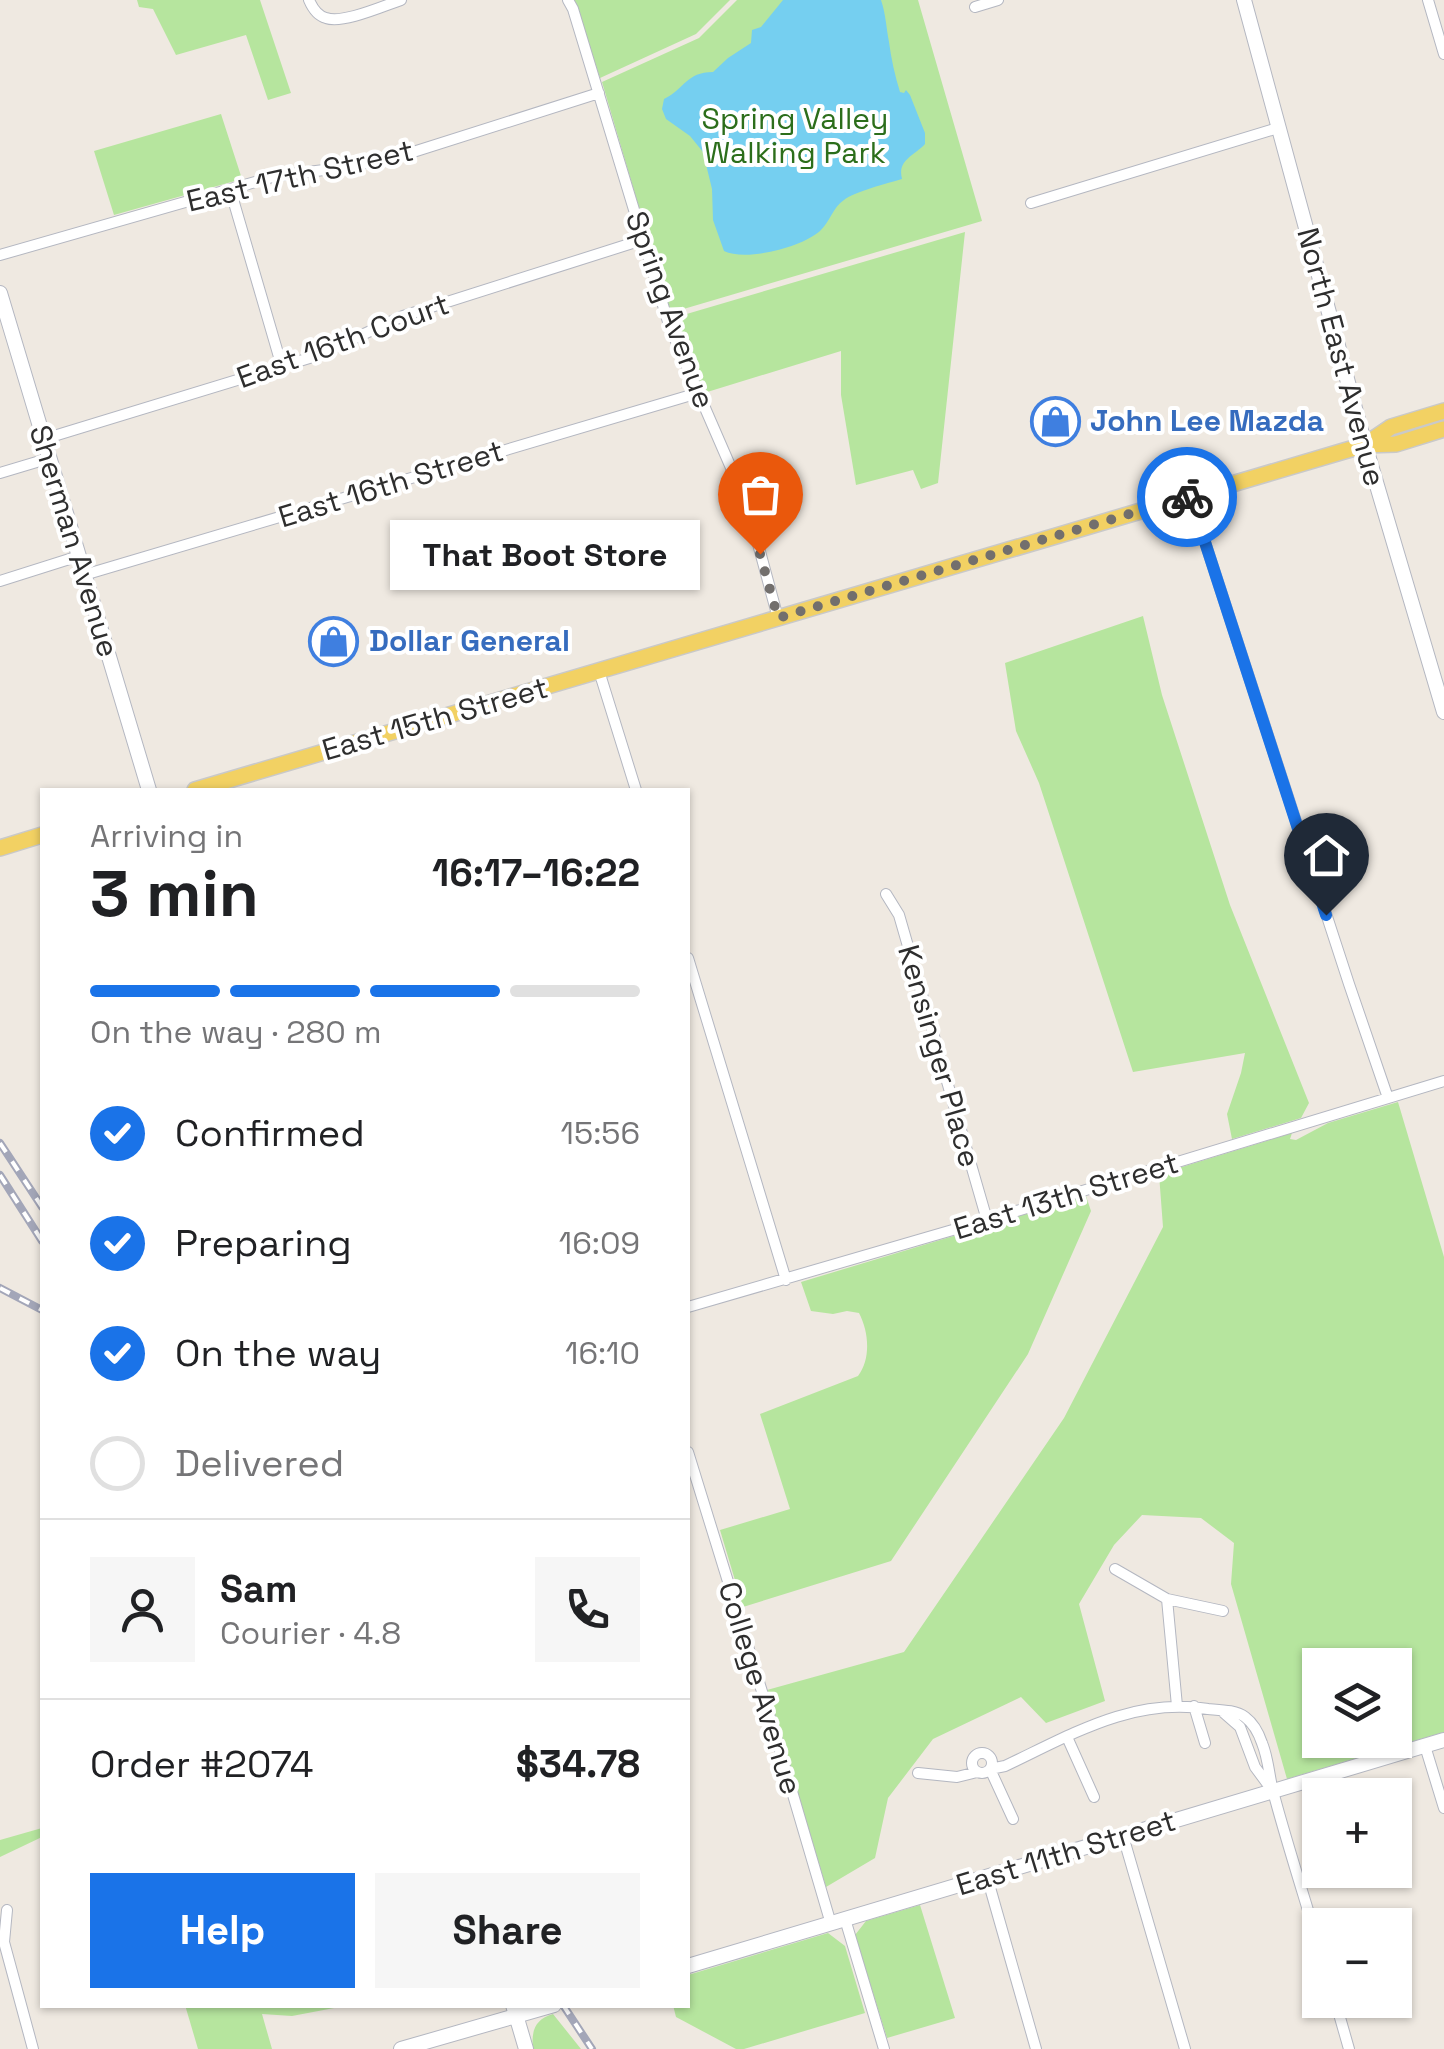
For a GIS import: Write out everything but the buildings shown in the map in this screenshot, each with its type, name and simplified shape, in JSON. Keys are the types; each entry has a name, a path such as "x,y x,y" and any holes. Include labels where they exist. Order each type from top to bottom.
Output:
{"main road":[{"name":"North East Avenue","path":"1244,0 1365,445 1444,712"},
{"name":"Sherman Avenue","path":"0,293 147,788"},
{"name":"East 15th Street","path":"1365,445 1391,427 1444,411"},
{"name":"East 15th Street","path":"202,788 1365,445 1396,444 1444,429"},
{"path":"0,848 40,836"},
{"name":"East 11th Street","path":"690,1965 1444,1740"},
{"path":"401,2049 515,2010 526,2049"}],"street":[{"path":"309,0 324,18 342,19 401,0"},
{"name":"Spring Avenue","path":"568,0 669,325 735,477 778,618"},
{"path":"975,7 998,0"},
{"path":"1428,0 1444,54"},
{"name":"East 17th Street","path":"0,255 276,176 410,154 599,93"},
{"path":"1031,203 1278,128"},
{"path":"230,188 282,367"},
{"name":"East 16th Court","path":"44,438 316,356 403,316 642,240"},
{"name":"East 16th Street","path":"84,575 698,392"},
{"path":"0,473 50,458"},
{"path":"1190,496 1388,1098"},
{"path":"0,582 79,556"},
{"path":"599,670 635,788"},
{"name":"Kensinger Place","path":"886,894 899,914 987,1220"},
{"path":"690,965 786,1280"},
{"name":"East 13th Street","path":"690,1306 1444,1081"},
{"name":"College Avenue","path":"690,1458 776,1737 884,2049"},
{"path":"1115,1569 1167,1599 1223,1612"},
{"path":"1167,1599 1177,1706"},
{"path":"1194,1706 1206,1743"},
{"path":"918,1773 957,1777 984,1773 1136,1710 1194,1706 1245,1717 1262,1744 1308,1908"},
{"path":"1067,1737 1094,1797"},
{"path":"1426,1746 1444,1808"},
{"path":"977,1772 972,1763 974,1757 984,1753 990,1756 990,1770 1013,1819"},
{"path":"1124,1836 1185,2049"},
{"path":"987,1876 1036,2049"},
{"path":"8,1910 4,1942 33,2049"},
{"path":"1341,2018 1350,2049"}],"green space":[{"path":"137,0 260,0 291,93 268,100 246,35 176,55 153,9 139,7"},
{"path":"574,0 730,0 696,34 600,78"},
{"name":"Spring Valley Walking Park","path":"737,0 918,0 982,221 670,313 602,82 699,38"},
{"path":"221,114 242,179 114,215 94,151"},
{"path":"965,232 938,483 921,489 913,470 856,485 841,395 841,351 704,393 673,318"},
{"path":"1143,616 1162,695 1230,905 1309,1103 1301,1118 1232,1139 1227,1114 1245,1053 1133,1072 1039,783 1016,731 1005,663"},
{"path":"1398,1102 1444,1257 1444,1732 1412,1742 1412,1648 1302,1648 1302,1758 1357,1758 1287,1779 1231,1584 1234,1543 1201,1518 1142,1515 1114,1545 1079,1604 1105,1701 1046,1723 1021,1697 933,1739 888,1798 875,1858 826,1887 767,1690 904,1652 1064,1418 1163,1227 1159,1174 1292,1133 1290,1139 1296,1140 1328,1123"},
{"path":"1086,1196 1091,1211 1028,1354 891,1561 743,1607 720,1530 790,1509 760,1414 858,1376 867,1354 867,1337 859,1313 811,1311 801,1282"},
{"path":"40,1829 40,1838 0,1857 0,1840"},
{"path":"920,1905 955,2018 887,2038 855,1935 866,1921"},
{"path":"828,1933 845,1946 865,2013 736,2049 676,2017 674,2008 690,2008 690,1974"},
{"path":"186,2008 334,2008 292,2016 262,2014 272,2049 198,2049"},
{"path":"553,2014 581,2049 533,2049 536,2027"}],"water":[{"path":"783,0 881,0 900,92 906,90 910,95 925,133 925,144 904,163 902,179 849,197 812,237 774,251 734,254 724,251 713,220 712,189 703,152 690,136 666,119 662,109 664,99 691,78 713,72 751,43 752,30 761,27"}],"railway":[{"path":"0,1143 40,1204"},
{"path":"0,1175 40,1238"},
{"path":"0,1288 40,1309"},
{"path":"565,2008 592,2049"}],"way so far":[{"path":"760,554 778,618 1187,497"}],"place":[{"name":"John Lee Mazda","path":"1055,421"},
{"name":"That Boot Store","path":"760,554"},
{"name":"Dollar General","path":"334,641"}],"route":[{"path":"1187,497 1190,496 1326,915"}]}
